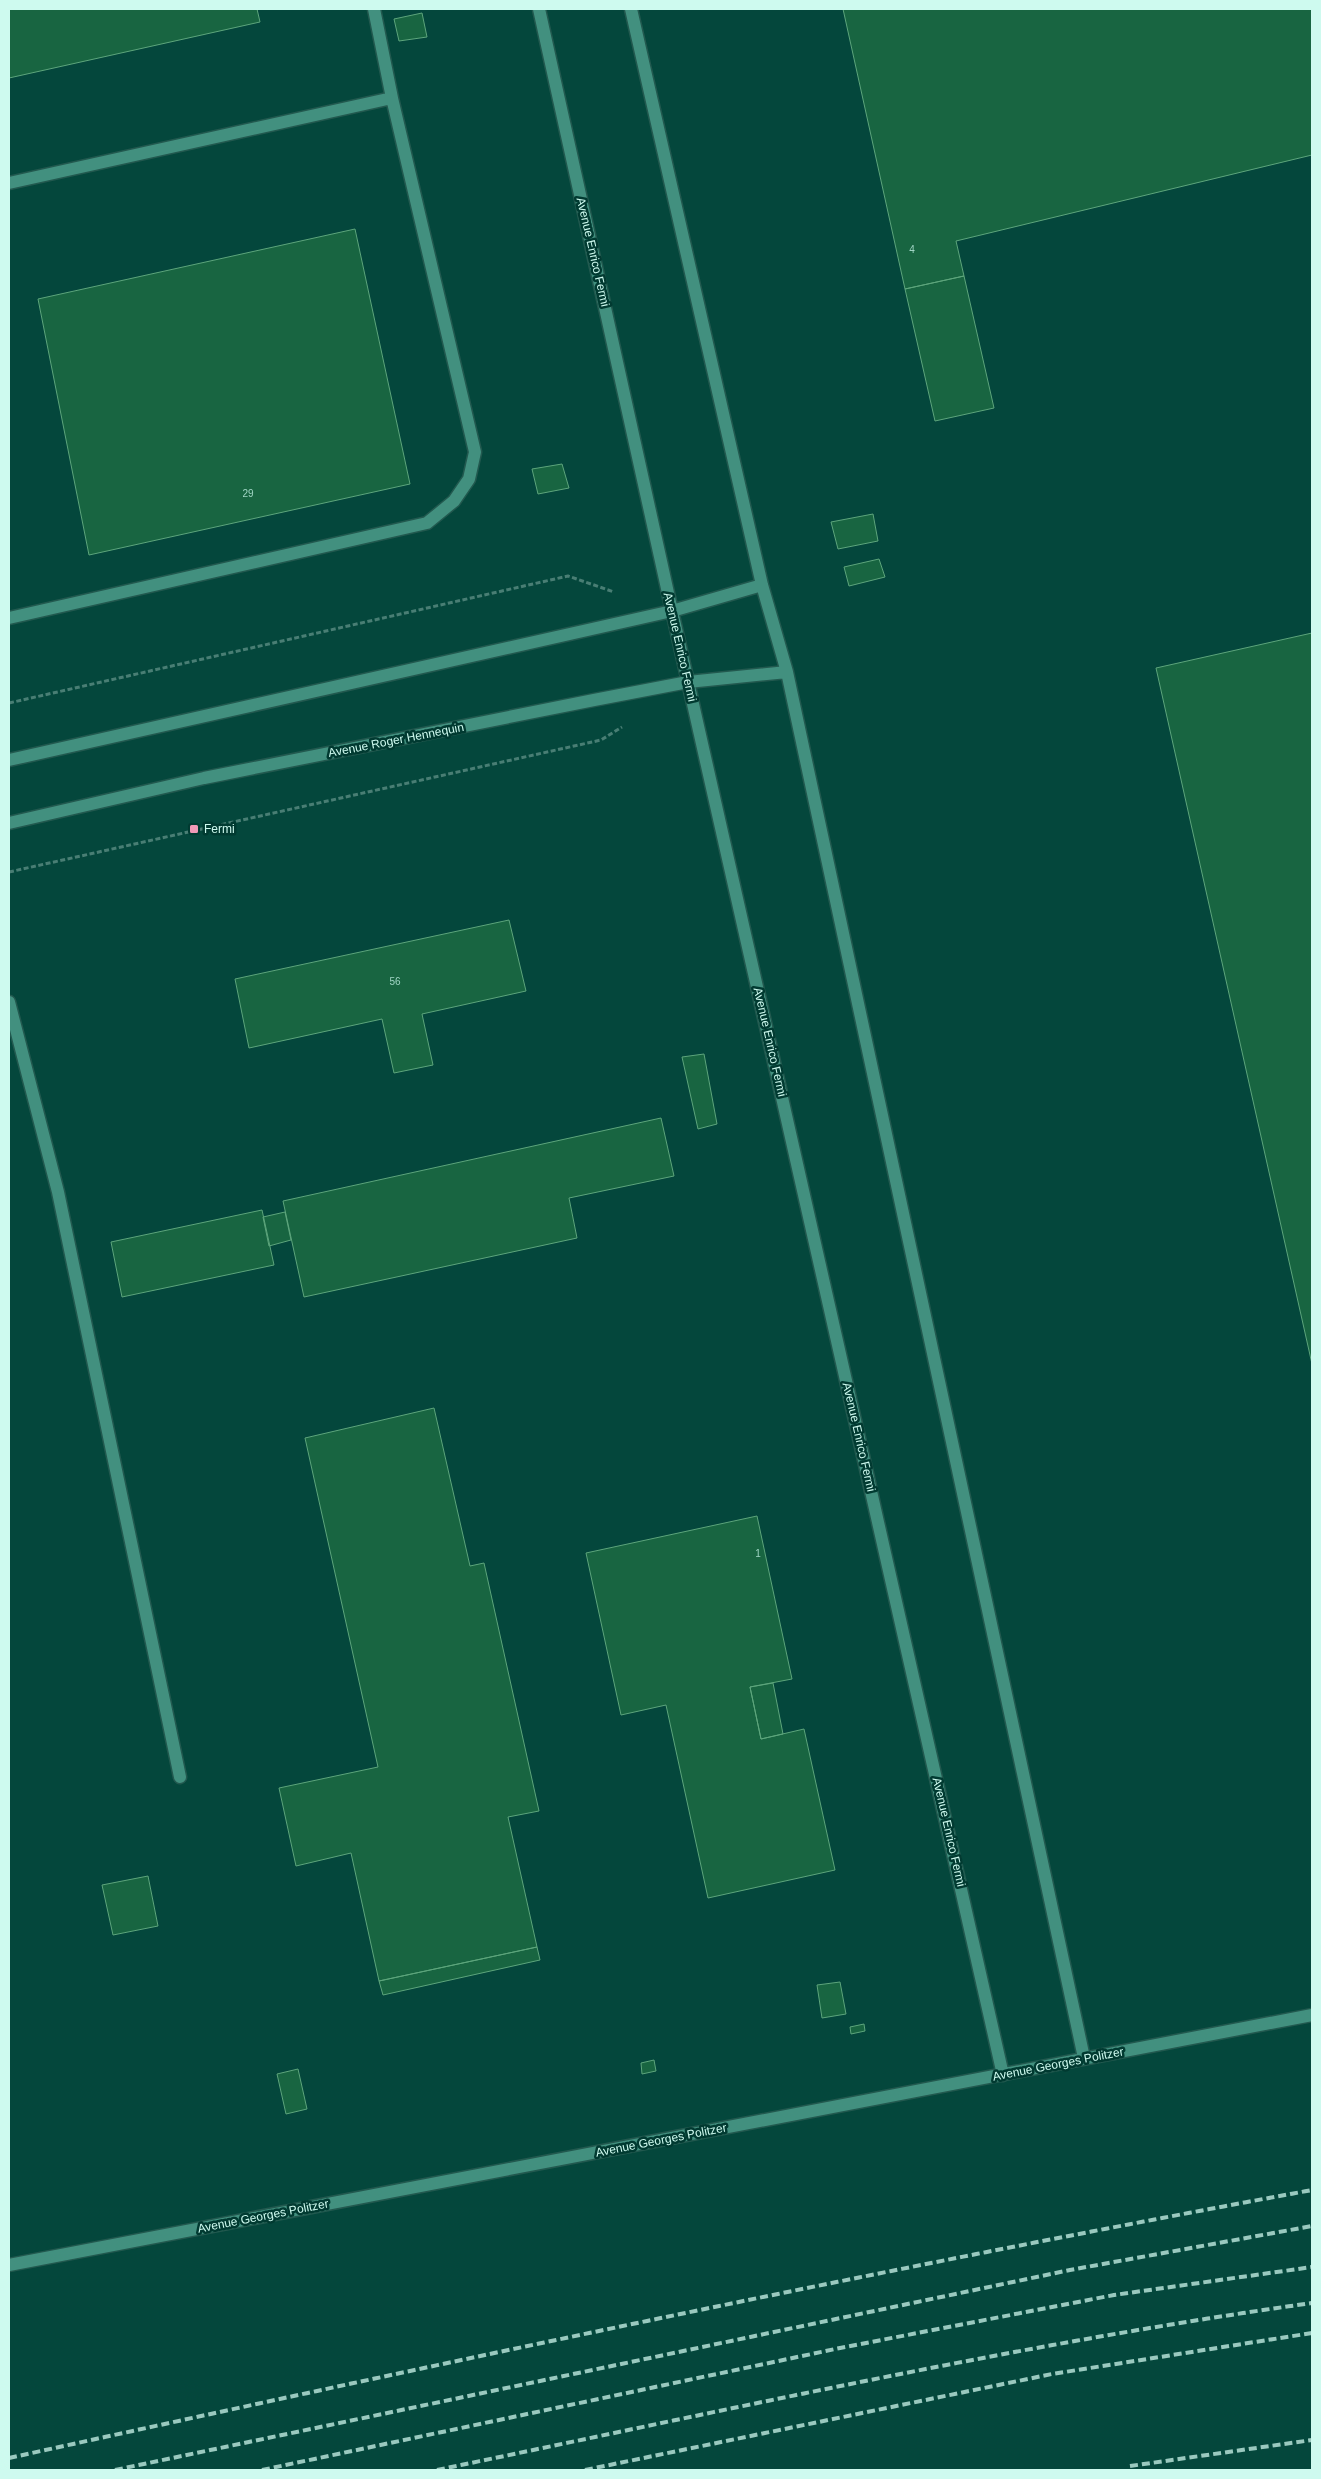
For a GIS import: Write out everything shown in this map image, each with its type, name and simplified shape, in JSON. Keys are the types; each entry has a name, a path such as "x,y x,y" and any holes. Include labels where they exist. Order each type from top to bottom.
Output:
{"street":[{"path":"9,618 427,523 454,501 468,479 475,452 392,98 374,9"},
{"name":"Avenue Enrico Fermi","path":"539,9 672,611 1004,2075"},
{"path":"631,9 762,585 787,672 1084,2058"},
{"path":"9,182 392,98"},
{"path":"9,760 672,611 762,585"},
{"name":"Avenue Roger Hennequin","path":"9,823 204,778 688,682 787,672"},
{"path":"9,1002 58,1192 180,1777"},
{"name":"Avenue Georges Politzer","path":"9,2265 1312,2015"}],"path":[{"path":"9,703 568,576"},
{"path":"9,872 602,740"}],"shaded area":[{"path":"9,9 1312,9 1312,2470 9,2470"}],"building":[{"path":"9,9 257,9 260,22 9,78"},
{"path":"843,9 1312,9 1312,155 956,241 964,276 905,289"},
{"path":"422,13 427,37 399,41 394,19"},
{"path":"355,229 410,484 89,555 38,299"},
{"path":"964,276 994,408 935,421 905,289"},
{"path":"562,464 569,488 538,494 532,469"},
{"path":"873,514 878,541 838,549 831,522"},
{"path":"879,559 885,577 849,586 844,567"},
{"path":"1312,633 1312,1364 1156,668"},
{"path":"509,920 526,991 422,1014 433,1065 394,1073 382,1019 249,1048 235,979"},
{"path":"704,1054 717,1124 698,1129 682,1057"},
{"path":"661,1118 674,1176 569,1198 577,1238 304,1297 283,1201"},
{"path":"262,1210 274,1265 122,1297 111,1242"},
{"path":"285,1212 291,1240 269,1246 263,1217"},
{"path":"434,1408 470,1566 484,1563 539,1811 508,1817 537,1947 379,1981 351,1853 296,1866 279,1788 378,1767 305,1438"},
{"path":"757,1516 792,1679 750,1687 761,1739 804,1729 835,1870 708,1898 666,1705 621,1715 586,1553"},
{"path":"773,1683 783,1734 761,1739 750,1687"},
{"path":"148,1876 158,1926 113,1935 102,1885"},
{"path":"537,1947 540,1960 383,1995 379,1981"},
{"path":"840,1982 846,2014 822,2018 817,1985"},
{"path":"864,2024 865,2031 851,2034 850,2027"},
{"path":"654,2060 656,2071 642,2074 641,2063"},
{"path":"298,2069 307,2109 286,2114 277,2074"}],"railway":[{"path":"9,2458 659,2318 985,2252 1312,2190"},
{"path":"115,2470 1070,2270 1312,2226"},
{"path":"262,2470 840,2348 1114,2295 1312,2267"},
{"path":"437,2470 873,2379 983,2358 1202,2319 1312,2303"},
{"path":"585,2470 1052,2374 1312,2333"},
{"path":"1130,2466 1312,2440"}],"place":[{"name":"Fermi","path":"194,829"}]}
